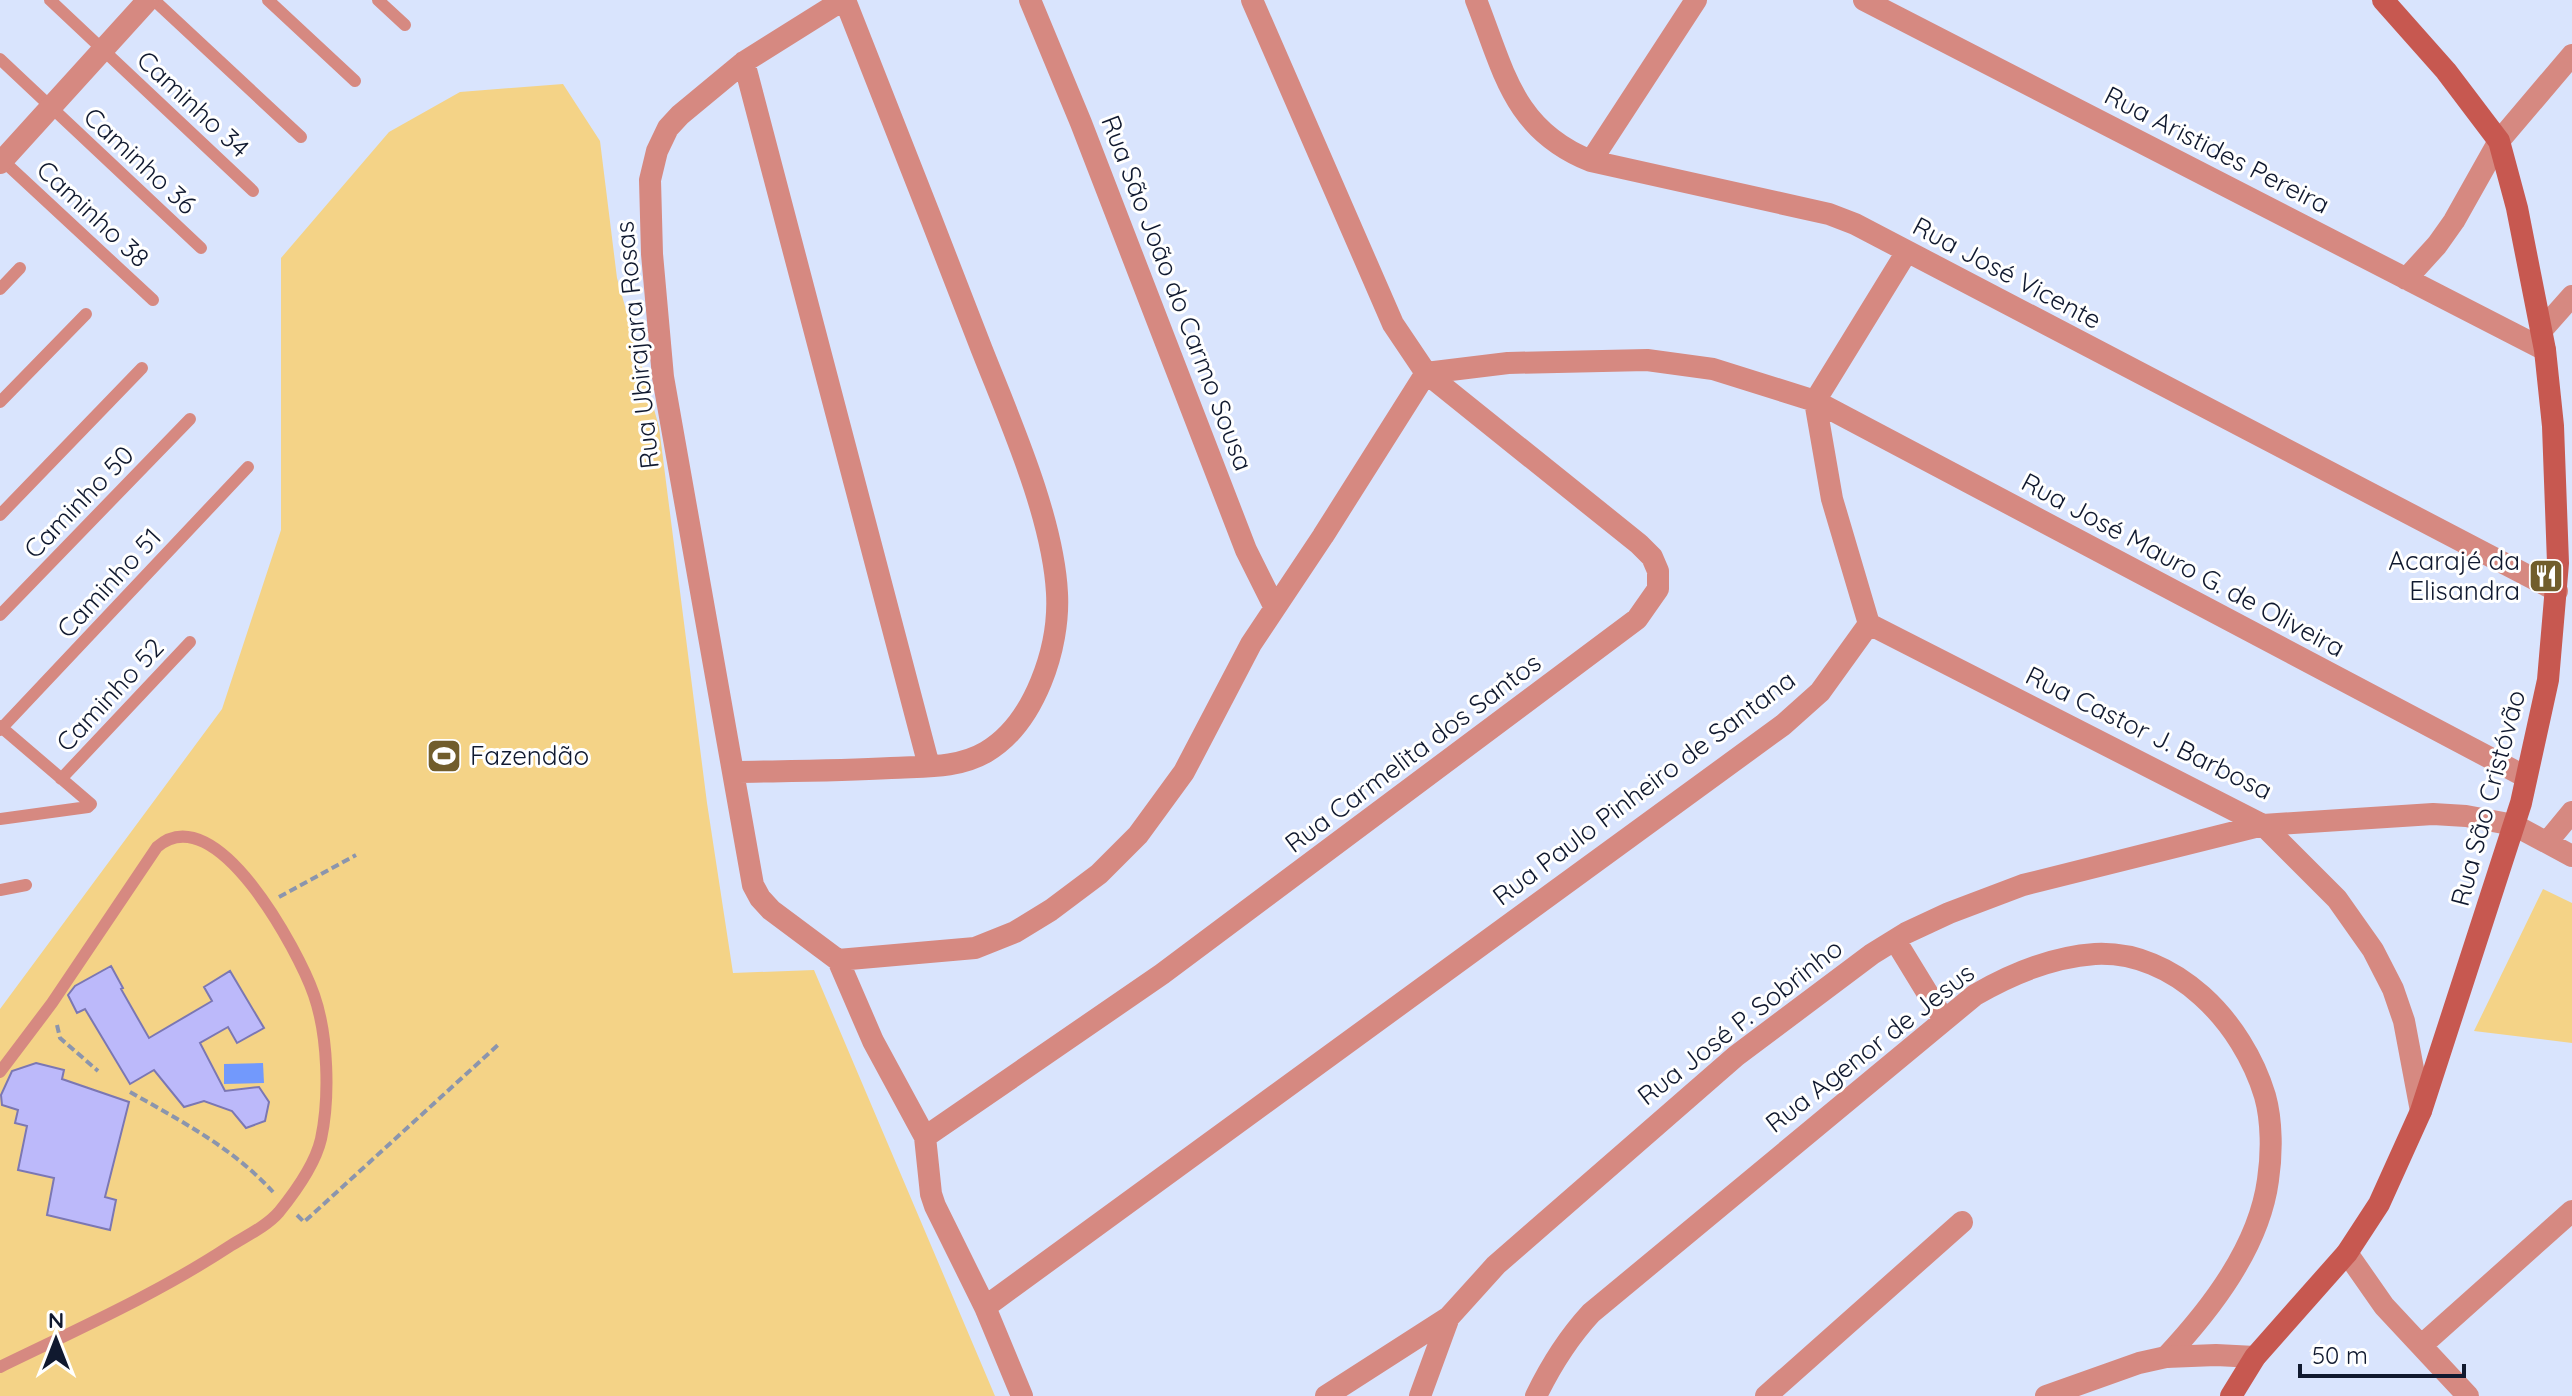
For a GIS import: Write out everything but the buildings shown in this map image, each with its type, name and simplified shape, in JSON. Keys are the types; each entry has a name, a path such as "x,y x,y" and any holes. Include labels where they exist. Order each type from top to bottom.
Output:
{"main road":[{"name":"Rua São Cristóvão","path":"2238,1392 2255,1357 2347,1253 2379,1204 2421,1111 2514,825 2548,680 2557,591 2565,555 2543,341 2517,208 2499,141 2390,2"}],"street":[{"path":"1,160 148,0"},
{"path":"733,772 929,766 962,762 988,751 1004,738 1023,714 1051,657 1056,629 1055,570 1044,523 1017,439 844,0"},
{"name":"Rua Ubirajara Rosas","path":"838,960 760,898 753,885 663,377 652,254 650,180 657,151 668,128 680,115 744,62 844,0"},
{"name":"Rua São João do Carmo Sousa","path":"1030,0 1087,137 1246,550 1274,606"},
{"path":"1252,0 1393,324 1426,373"},
{"name":"Rua José Vicente","path":"1476,0 1514,96 1533,124 1571,153 1591,161 1829,214 1855,224 2557,591"},
{"path":"1591,161 1696,0"},
{"name":"Rua Aristides Pereira","path":"1864,0 2406,279 2543,341"},
{"path":"2406,279 2454,221 2499,141 2572,55"},
{"path":"744,62 929,766"},
{"path":"1869,624 1832,499 1815,401 1906,253"},
{"path":"2543,341 2572,296"},
{"path":"1426,373 1508,363 1647,360 1713,369 1815,401"},
{"path":"1022,1396 985,1307 935,1206 925,1137 873,1041 838,960 975,948 1015,932 1099,874 1138,835 1184,772 1236,670 1274,606 1323,536 1426,373"},
{"name":"Rua Carmelita dos Santos","path":"925,1137 1175,965 1567,673 1637,619 1650,604 1658,589 1658,571 1652,557 1426,373"},
{"name":"Rua José Mauro G. de Oliveira","path":"1815,401 2526,777"},
{"name":"Rua Castor J. Barbosa","path":"1869,624 2263,825 2433,814 2491,819 2514,825 2572,856"},
{"name":"Rua Paulo Pinheiro de Santana","path":"985,1307 1783,725 1820,692 1869,624"},
{"path":"2548,841 2572,812"},
{"path":"2263,825 2337,899 2373,950 2393,989 2404,1021 2421,1111"},
{"name":"Rua José P. Sobrinho","path":"1326,1396 1449,1317 1496,1265 1736,1056 1815,995 1895,940 1949,913 2023,885 2263,825"},
{"path":"1895,940 1944,1020"},
{"name":"Rua Agenor de Jesus","path":"1536,1396 1571,1335 1602,1303 1975,995 2005,978 2041,964 2095,954 2129,956 2160,967 2193,988 2222,1016 2238,1039 2265,1097 2270,1137 2268,1180 2261,1212 2225,1283 2192,1329 2166,1357"},
{"path":"2422,1345 2572,1211"},
{"path":"1766,1396 1962,1222"},
{"path":"2347,1253 2384,1306 2468,1396"},
{"path":"1420,1396 1449,1317"},
{"path":"2046,1396 2139,1363 2166,1357 2255,1357"}],"lane":[{"name":"Caminho 34","path":"50,0 253,191"},
{"path":"154,0 301,137"},
{"path":"268,0 355,81"},
{"path":"378,0 405,25"},
{"name":"Caminho 36","path":"0,59 201,248"},
{"name":"Caminho 38","path":"1,160 153,300"},
{"path":"0,289 20,268"},
{"path":"0,402 86,314"},
{"path":"0,515 142,368"},
{"name":"Caminho 50","path":"0,615 190,419"},
{"name":"Caminho 51","path":"1,728 248,467"},
{"name":"Caminho 52","path":"61,779 190,642"},
{"path":"0,819 88,807 91,804 1,728"},
{"path":"0,1072 52,1003 157,847 165,840 176,837 203,841 233,863 266,904 288,939 314,996 327,1082 321,1140 303,1180 277,1214 157,1291 0,1367"},
{"path":"0,890 26,885"}],"path":[{"path":"266,904 356,855"},
{"path":"52,1003 60,1038 98,1071"}],"shaded area":[{"name":"Fazendão","path":"563,84 600,141 617,278 659,427 707,803 733,973 814,970 995,1396 0,1396 0,1009 222,709 281,530 281,258 389,132 460,92"},
{"path":"2543,889 2572,903 2572,1043 2474,1031"}],"water":[{"path":"263,1063 264,1083 224,1084 224,1064"}],"place":[{"name":"Acarajé da Elisandra","path":"2546,576"},
{"name":"Fazendão","path":"444,756"}]}
